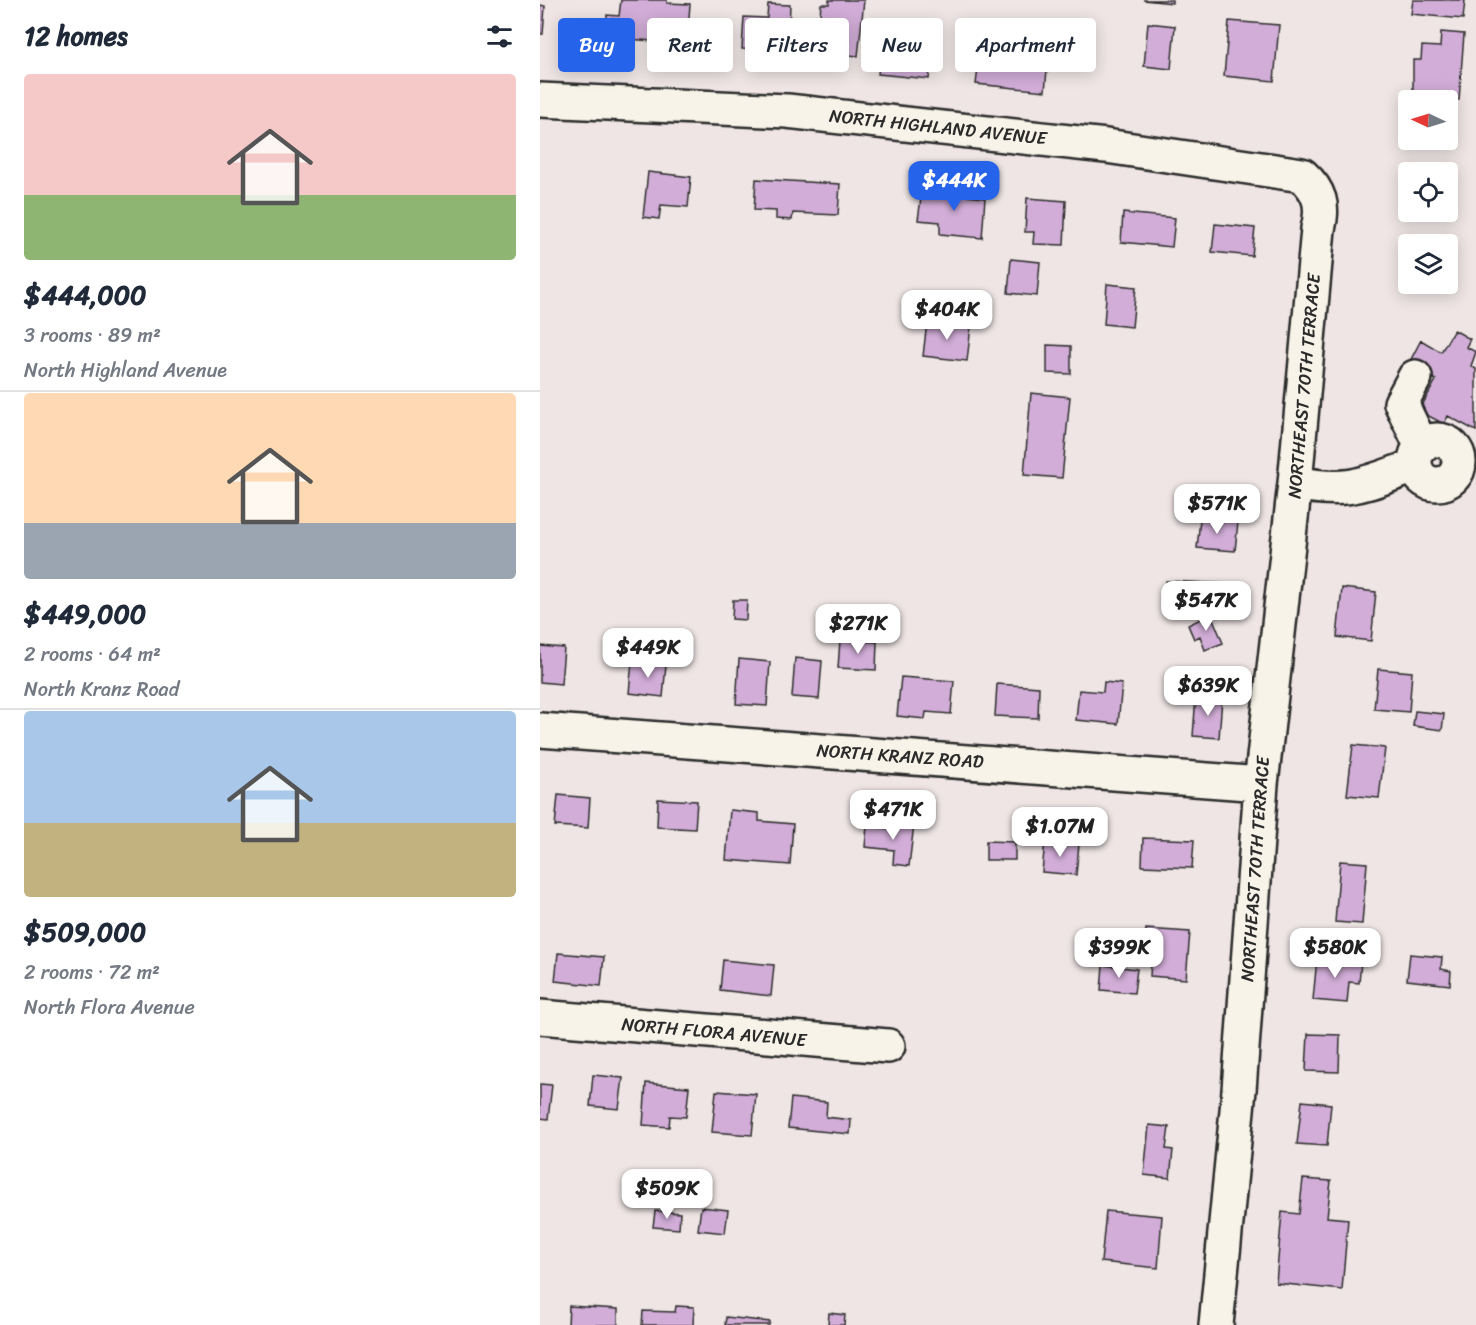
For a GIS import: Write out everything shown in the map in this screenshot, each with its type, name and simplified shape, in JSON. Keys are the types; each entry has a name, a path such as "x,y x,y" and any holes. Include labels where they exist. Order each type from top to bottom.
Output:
{"street":[{"name":"NORTH HIGHLAND AVENUE","path":"540,100 787,111 1106,146 1302,175 1314,185 1321,199"},
{"name":"NORTHEAST 70TH TERRACE","path":"1216,1325 1239,1090 1261,784 1295,483 1318,230 1322,215 1321,199"},
{"path":"1415,377 1401,403 1419,456 1422,479 1429,483 1440,484 1466,476"},
{"path":"1295,483 1333,489 1354,488 1419,456"},
{"name":"NORTH KRANZ ROAD","path":"540,730 1261,784"},
{"name":"NORTH FLORA AVENUE","path":"540,1017 888,1046"}],"building":[{"path":"621,0 667,0 667,3 690,4 689,18 647,18 647,41 635,40 635,18 607,18 607,15 619,16"},
{"path":"829,0 864,0 858,56 849,55 849,18 820,18 821,4 829,4"},
{"path":"1143,0 1172,0 1172,3"},
{"path":"1413,0 1465,0 1463,19 1411,14"},
{"path":"768,4 790,5 789,18 767,18"},
{"path":"540,5 545,6 543,34 540,34"},
{"path":"744,17 767,18 745,18 745,49 742,49"},
{"path":"1229,21 1279,25 1274,81 1224,76"},
{"path":"1148,23 1175,26 1171,69 1144,66"},
{"path":"1441,32 1464,34 1459,100 1458,90 1413,90 1413,60 1421,60 1422,46 1440,47"},
{"path":"878,72 930,72 929,79 878,74"},
{"path":"978,72 1047,72 1045,91 976,84"},
{"path":"648,172 691,177 688,207 661,205 659,219 643,217"},
{"path":"756,179 840,184 838,215 793,213 792,220 776,219 776,211 754,210"},
{"path":"949,186 968,188 967,196 985,198 982,238 940,234 940,222 918,220 922,191 948,194"},
{"path":"1027,198 1066,201 1064,245 1033,244 1034,232 1025,232"},
{"path":"1123,213 1175,218 1172,247 1121,242"},
{"path":"1215,224 1255,228 1252,256 1212,252"},
{"path":"1011,259 1040,262 1037,296 1008,293"},
{"path":"1107,284 1136,287 1132,327 1104,324"},
{"path":"927,322 971,326 967,361 923,356"},
{"path":"1454,330 1470,339 1466,347 1476,352 1471,366 1476,369 1476,431 1448,416 1444,424 1419,411 1436,380 1408,365 1421,340 1441,352"},
{"path":"1047,345 1071,346 1071,374 1047,373"},
{"path":"1031,393 1070,397 1062,478 1024,475"},
{"path":"1200,519 1238,522 1235,551 1197,548"},
{"path":"1166,581 1229,584 1228,604 1165,601"},
{"path":"1342,588 1376,592 1371,641 1337,637"},
{"path":"733,600 747,600 746,620 732,619"},
{"path":"1211,614 1223,643 1205,650 1200,636 1194,639 1188,625"},
{"path":"840,640 877,642 876,670 838,668"},
{"path":"540,646 564,648 561,684 540,682"},
{"path":"795,658 822,661 819,699 792,697"},
{"path":"739,659 770,662 767,706 736,704"},
{"path":"632,661 666,665 663,697 629,693"},
{"path":"1378,669 1412,672 1409,712 1374,709"},
{"path":"901,677 954,681 951,714 926,712 925,719 897,716"},
{"path":"1104,682 1122,684 1118,724 1076,720 1079,690 1103,692"},
{"path":"997,684 1039,687 1038,718 995,716"},
{"path":"1196,696 1222,698 1219,738 1193,736"},
{"path":"1415,711 1444,714 1442,730 1413,726"},
{"path":"1353,745 1385,748 1379,798 1347,795"},
{"path":"558,795 590,798 588,828 555,826"},
{"path":"658,799 697,801 695,829 657,827"},
{"path":"730,810 759,813 759,821 793,824 790,865 726,860"},
{"path":"899,822 914,824 909,866 893,864 894,850 865,847 867,826 898,830"},
{"path":"1143,838 1194,840 1192,868 1142,866"},
{"path":"986,841 1015,842 1015,860 986,860"},
{"path":"1045,841 1079,844 1076,875 1042,872"},
{"path":"1340,861 1367,863 1362,924 1335,922"},
{"path":"1146,929 1190,932 1186,979 1150,976 1152,945 1145,945"},
{"path":"558,953 604,957 601,986 555,981"},
{"path":"1410,954 1442,957 1441,969 1451,971 1450,985 1407,980"},
{"path":"1317,958 1361,962 1359,983 1349,982 1347,1003 1313,1000"},
{"path":"723,960 774,965 771,996 720,990"},
{"path":"1103,965 1137,969 1134,993 1101,990"},
{"path":"1308,1034 1340,1035 1339,1072 1306,1071"},
{"path":"593,1075 623,1078 619,1109 590,1106"},
{"path":"646,1083 689,1087 686,1117 670,1116 669,1127 643,1125"},
{"path":"540,1084 552,1085 548,1119 540,1118"},
{"path":"716,1091 756,1094 752,1135 712,1132"},
{"path":"791,1098 827,1102 826,1117 851,1120 850,1134 788,1128"},
{"path":"1302,1101 1331,1104 1327,1146 1297,1144"},
{"path":"1149,1125 1169,1127 1166,1149 1173,1150 1170,1178 1144,1175"},
{"path":"1303,1179 1331,1181 1327,1217 1348,1219 1342,1290 1276,1283 1282,1212 1299,1214"},
{"path":"701,1207 728,1210 725,1233 698,1230"},
{"path":"655,1211 680,1213 679,1229 653,1227"},
{"path":"1106,1211 1162,1216 1158,1268 1101,1262"},
{"path":"569,1306 618,1309 618,1325 568,1325"},
{"path":"676,1306 694,1307 693,1325 642,1325 643,1311 675,1312"},
{"path":"829,1313 845,1315 844,1325 828,1325"},
{"path":"726,1317 770,1322 769,1325 725,1325"}]}
